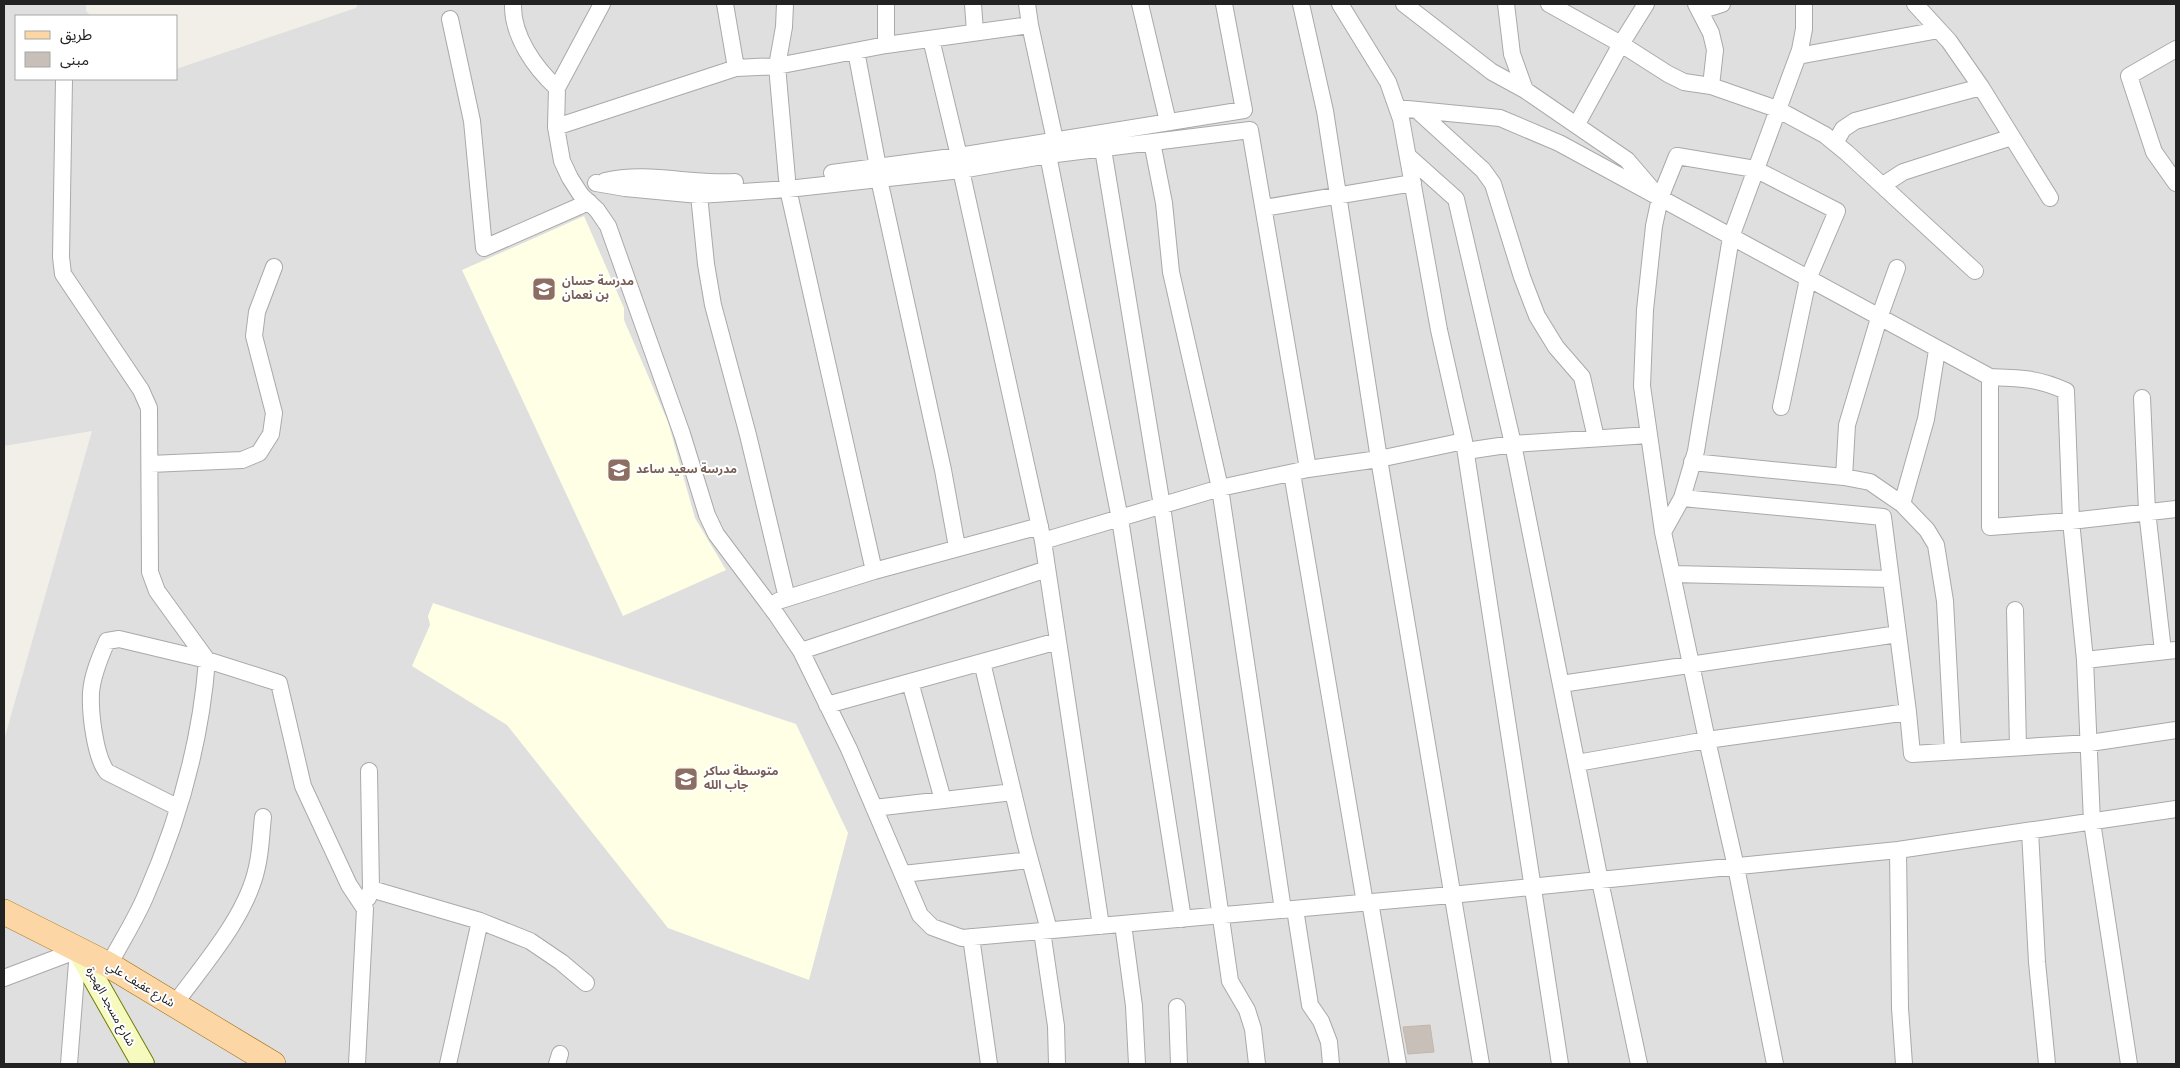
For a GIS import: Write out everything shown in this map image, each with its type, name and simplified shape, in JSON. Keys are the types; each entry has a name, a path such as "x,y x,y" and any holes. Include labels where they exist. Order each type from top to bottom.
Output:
{"main road":[{"name":"شارع عفيف علي","path":"4,912 109,966 274,1064"}],"street":[{"path":"513,4 523,45 541,74 557,88"},
{"path":"602,4 557,88 556,127 562,161 576,188 597,210 608,226 682,434 707,515 716,534 769,604 801,651 849,749 920,916 932,927 962,938 1452,896 1898,850 2176,809"},
{"path":"725,4 736,68"},
{"path":"785,4 784,27 777,66 788,184 874,571"},
{"path":"886,4 886,45"},
{"path":"973,4 975,32"},
{"path":"1027,4 1055,140"},
{"path":"1140,4 1168,122"},
{"path":"960,163 1055,140 1244,110 1224,4"},
{"path":"1301,4 1325,112 1379,459 1481,1064"},
{"path":"1340,4 1388,82 1398,108 1409,158 1439,330 1465,446 1560,1064"},
{"path":"1404,4 1492,72 1525,90 1627,160 1660,198"},
{"path":"1506,4 1512,54 1525,90"},
{"path":"1550,4 1684,82 1711,86 1777,109 1825,135 1883,185 1975,271"},
{"path":"1577,124 1621,44 1646,4"},
{"path":"1711,86 1715,50 1711,33 1698,7 1722,4"},
{"path":"1663,532 1682,498 1698,442 1730,237 1798,56 1804,29 1804,4"},
{"path":"1915,4 1939,30 1981,87 2050,198"},
{"path":"450,19 472,121 484,248 589,202"},
{"path":"556,127 736,68 777,66 886,45 1030,25"},
{"path":"1798,56 1939,30"},
{"path":"931,39 1042,534 1102,926"},
{"path":"2176,49 2128,76 2154,152 2176,183"},
{"path":"856,51 879,173 943,470 957,547"},
{"path":"64,80 61,257 63,274 141,390 149,408 150,572 157,591 207,660 202,702 189,767 167,843 146,897 109,966"},
{"path":"1835,143 1843,129 1855,121 1981,87"},
{"path":"1398,108 1500,118 1559,143 1990,378 2018,378 2046,382 2066,391 2071,521 2085,660 2092,822 2129,1064"},
{"path":"1417,110 1483,170 1493,184 1522,277 1537,316 1556,347 1582,377 1596,438"},
{"path":"596,183 625,188 699,195 960,163 1103,149 1250,130 1308,469"},
{"path":"1883,185 1903,172 2012,137"},
{"path":"1152,142 1164,203 1171,272 1220,488 1289,909 1310,1005 1321,1021 1330,1042 1331,1064"},
{"path":"1103,149 1162,506 1230,981 1246,1010 1253,1029 1257,1064"},
{"path":"1048,155 1120,519 1183,919"},
{"path":"1774,1064 1736,867 1663,532 1642,386 1646,301 1660,198 1677,156 1755,169 1838,211 1808,279 1781,406"},
{"path":"1409,158 1456,199 1513,444 1600,880 1639,1064"},
{"path":"576,188 632,176 718,183 788,184"},
{"path":"1264,208 1338,194 1413,184"},
{"path":"699,195 706,264 713,305 748,435 787,598"},
{"path":"150,464 242,460 259,453 272,434 274,413 254,336 257,312 274,267"},
{"path":"1844,477 1847,425 1879,318 1897,268"},
{"path":"1902,504 1926,419 1937,350"},
{"path":"1990,378 1990,527 2071,521 2176,509"},
{"path":"2085,660 2170,651 2148,511 2142,398"},
{"path":"769,604 957,547 1042,534 1120,519 1220,488 1308,469 1465,446 1649,435"},
{"path":"1692,462 1844,477 1870,482 1902,504 1927,530 1936,545 1945,601 1953,751"},
{"path":"1292,473 1367,903 1398,1064"},
{"path":"1682,498 1883,517 1912,754 2090,743 2176,730"},
{"path":"801,651 1047,569"},
{"path":"1672,574 1891,579"},
{"path":"2015,610 2018,747"},
{"path":"1561,684 1898,634"},
{"path":"177,807 107,772 101,765 93,720 91,692 99,658 107,641 119,638 207,660 279,683 303,786 349,885 365,909"},
{"path":"827,704 1058,641"},
{"path":"982,662 1045,930 1056,1026 1057,1064"},
{"path":"910,682 943,800"},
{"path":"1577,764 1707,740 1908,712"},
{"path":"357,1064 365,909 371,889 369,771"},
{"path":"874,808 1013,792"},
{"path":"174,1005 232,924 251,888 257,867 263,817"},
{"path":"2030,831 2037,962 2047,1064"},
{"path":"1898,850 1900,1008 1904,1064"},
{"path":"903,874 1030,860"},
{"path":"371,889 480,922 530,941 561,962 586,983"},
{"path":"448,1064 480,922"},
{"path":"1123,924 1134,1006 1137,1064"},
{"path":"971,937 989,1064"},
{"path":"4,978 78,950 69,1064"},
{"name":"شارع مسجد الهجرة","path":"78,950 143,1064"},
{"path":"1177,1007 1179,1064"},
{"path":"242,1046 262,1064"}],"shaded area":[{"path":"4,4 86,4 86,11 90,15 15,15 15,80 178,80 178,68 356,8 358,4 2176,4 2176,1064 4,1064 4,740 92,431 4,446"},
{"name":"مدرسة سعيد ساعد","path":"584,216 624,308 624,320 668,422 695,518 726,570 623,616 462,270"},
{"name":"متوسطة ساكر جاب الله","path":"433,603 796,724 848,833 809,980 668,928 507,725 412,666 430,625 428,616"}],"building":[{"path":"1430,1025 1434,1052 1408,1054 1403,1027"}],"place":[{"name":"مدرسة حسان بن نعمان","path":"544,289"},
{"name":"مدرسة سعيد ساعد","path":"619,470"},
{"name":"متوسطة ساكر جاب الله","path":"686,779"}]}
